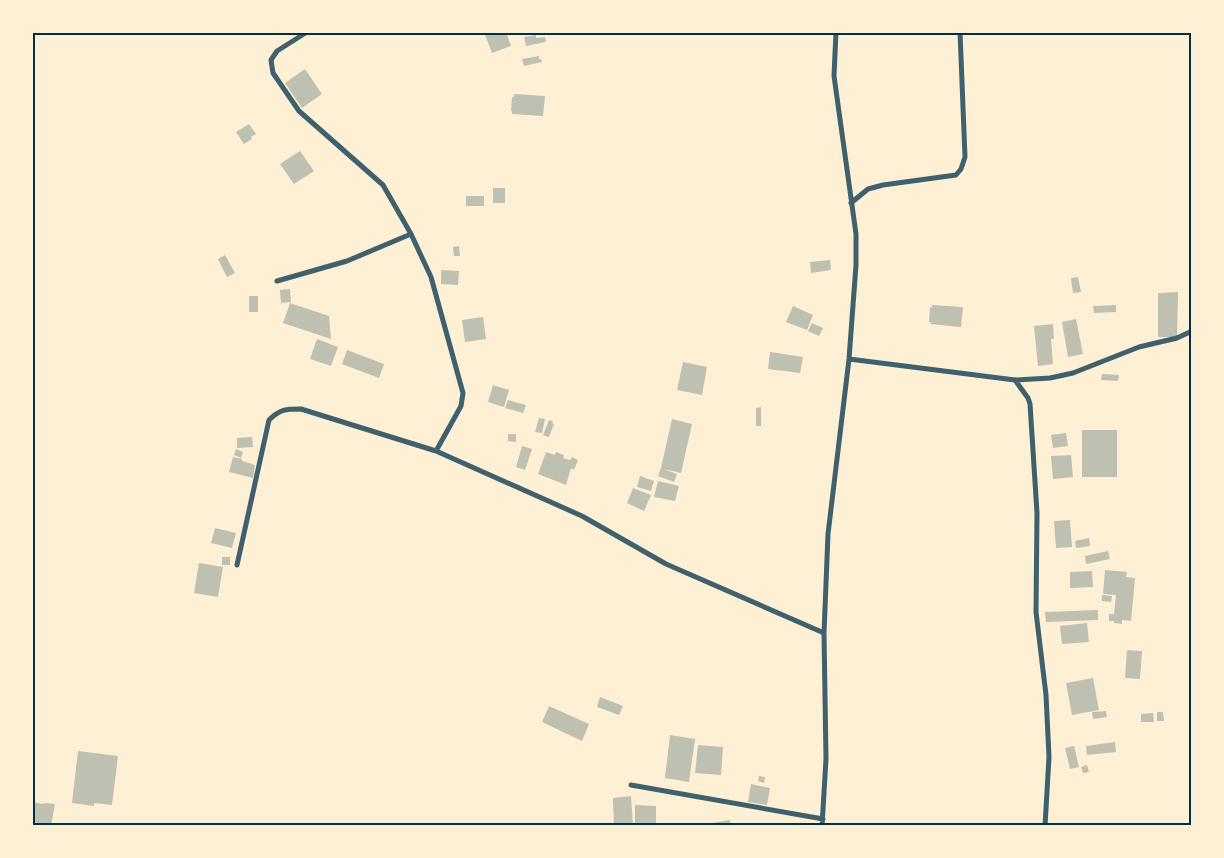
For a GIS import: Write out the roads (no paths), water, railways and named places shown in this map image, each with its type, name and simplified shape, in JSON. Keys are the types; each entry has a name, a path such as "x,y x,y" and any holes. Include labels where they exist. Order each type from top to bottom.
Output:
{"street":[{"path":"307,32 277,51 271,60 273,73 299,111 383,185 411,234 431,277 463,393 461,406 436,450"},
{"path":"822,826 826,759 824,633 828,534 850,359 856,265 856,234 834,76 836,32"},
{"path":"851,203 868,189 883,185 956,175 961,169 965,157 960,32"},
{"path":"277,280 347,261 411,234"},
{"path":"850,359 1015,380 1050,378 1073,373 1139,347 1177,338 1192,331"},
{"path":"1015,380 1030,404 1038,513 1036,612 1046,695 1049,757 1045,826"},
{"path":"237,565 269,420 276,413 285,409 301,409 436,450 582,516 666,564 824,633"},
{"path":"631,784 823,819"}]}
